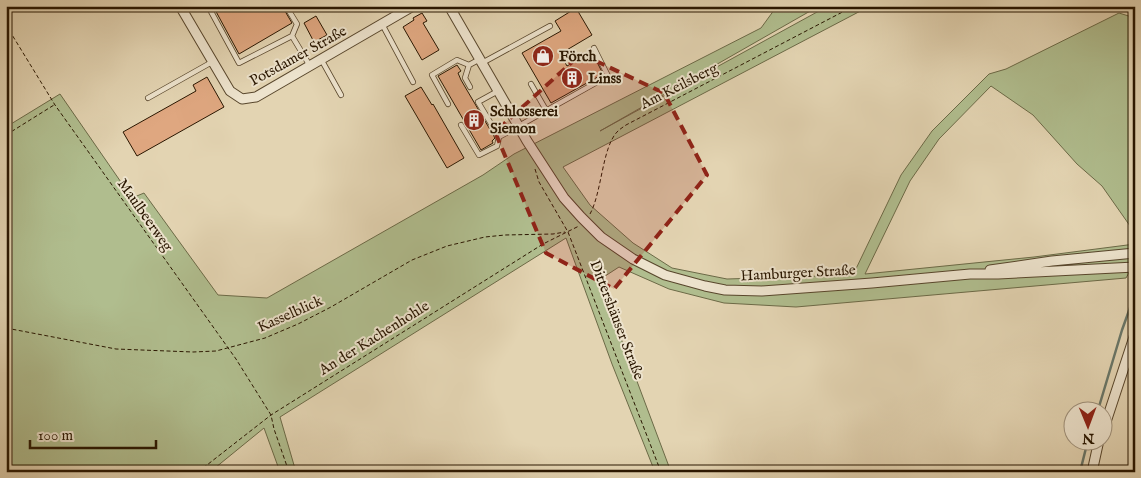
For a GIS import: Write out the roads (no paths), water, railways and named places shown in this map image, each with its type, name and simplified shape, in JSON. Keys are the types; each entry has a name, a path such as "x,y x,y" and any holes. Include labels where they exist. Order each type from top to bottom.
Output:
{"street":[{"name":"Potsdamer Straße","path":"180,6 230,91 242,99 256,97 413,6"},
{"name":"Hamburger Straße","path":"449,6 518,127 564,198 585,222 613,246 648,268 684,281 725,290 780,291 970,274 1135,267"},
{"path":"970,274 1052,261 1135,253"},
{"path":"1113,400 1135,334"},
{"path":"1092,472 1097,450"}],"lane":[{"path":"208,6 240,63 292,36 297,24 286,6"},
{"path":"382,24 413,82"},
{"path":"448,104 432,76 457,60 469,65 481,61 550,26"},
{"path":"292,36 310,66"},
{"path":"499,137 608,76 594,48"},
{"path":"321,60 341,95"},
{"path":"148,98 212,62"},
{"path":"469,65 465,78 470,87"},
{"path":"531,84 546,110"},
{"path":"461,125 479,155 497,146 499,137 478,102 498,91"},
{"path":"1125,364 1135,367"}],"waterway":[{"path":"1101,400 1135,294"},
{"path":"1080,472 1086,450"}],"place":[{"name":"Förch","path":"543,56"},
{"name":"Linss","path":"572,78"},
{"name":"Schlosserei Siemon","path":"474,120"}]}
